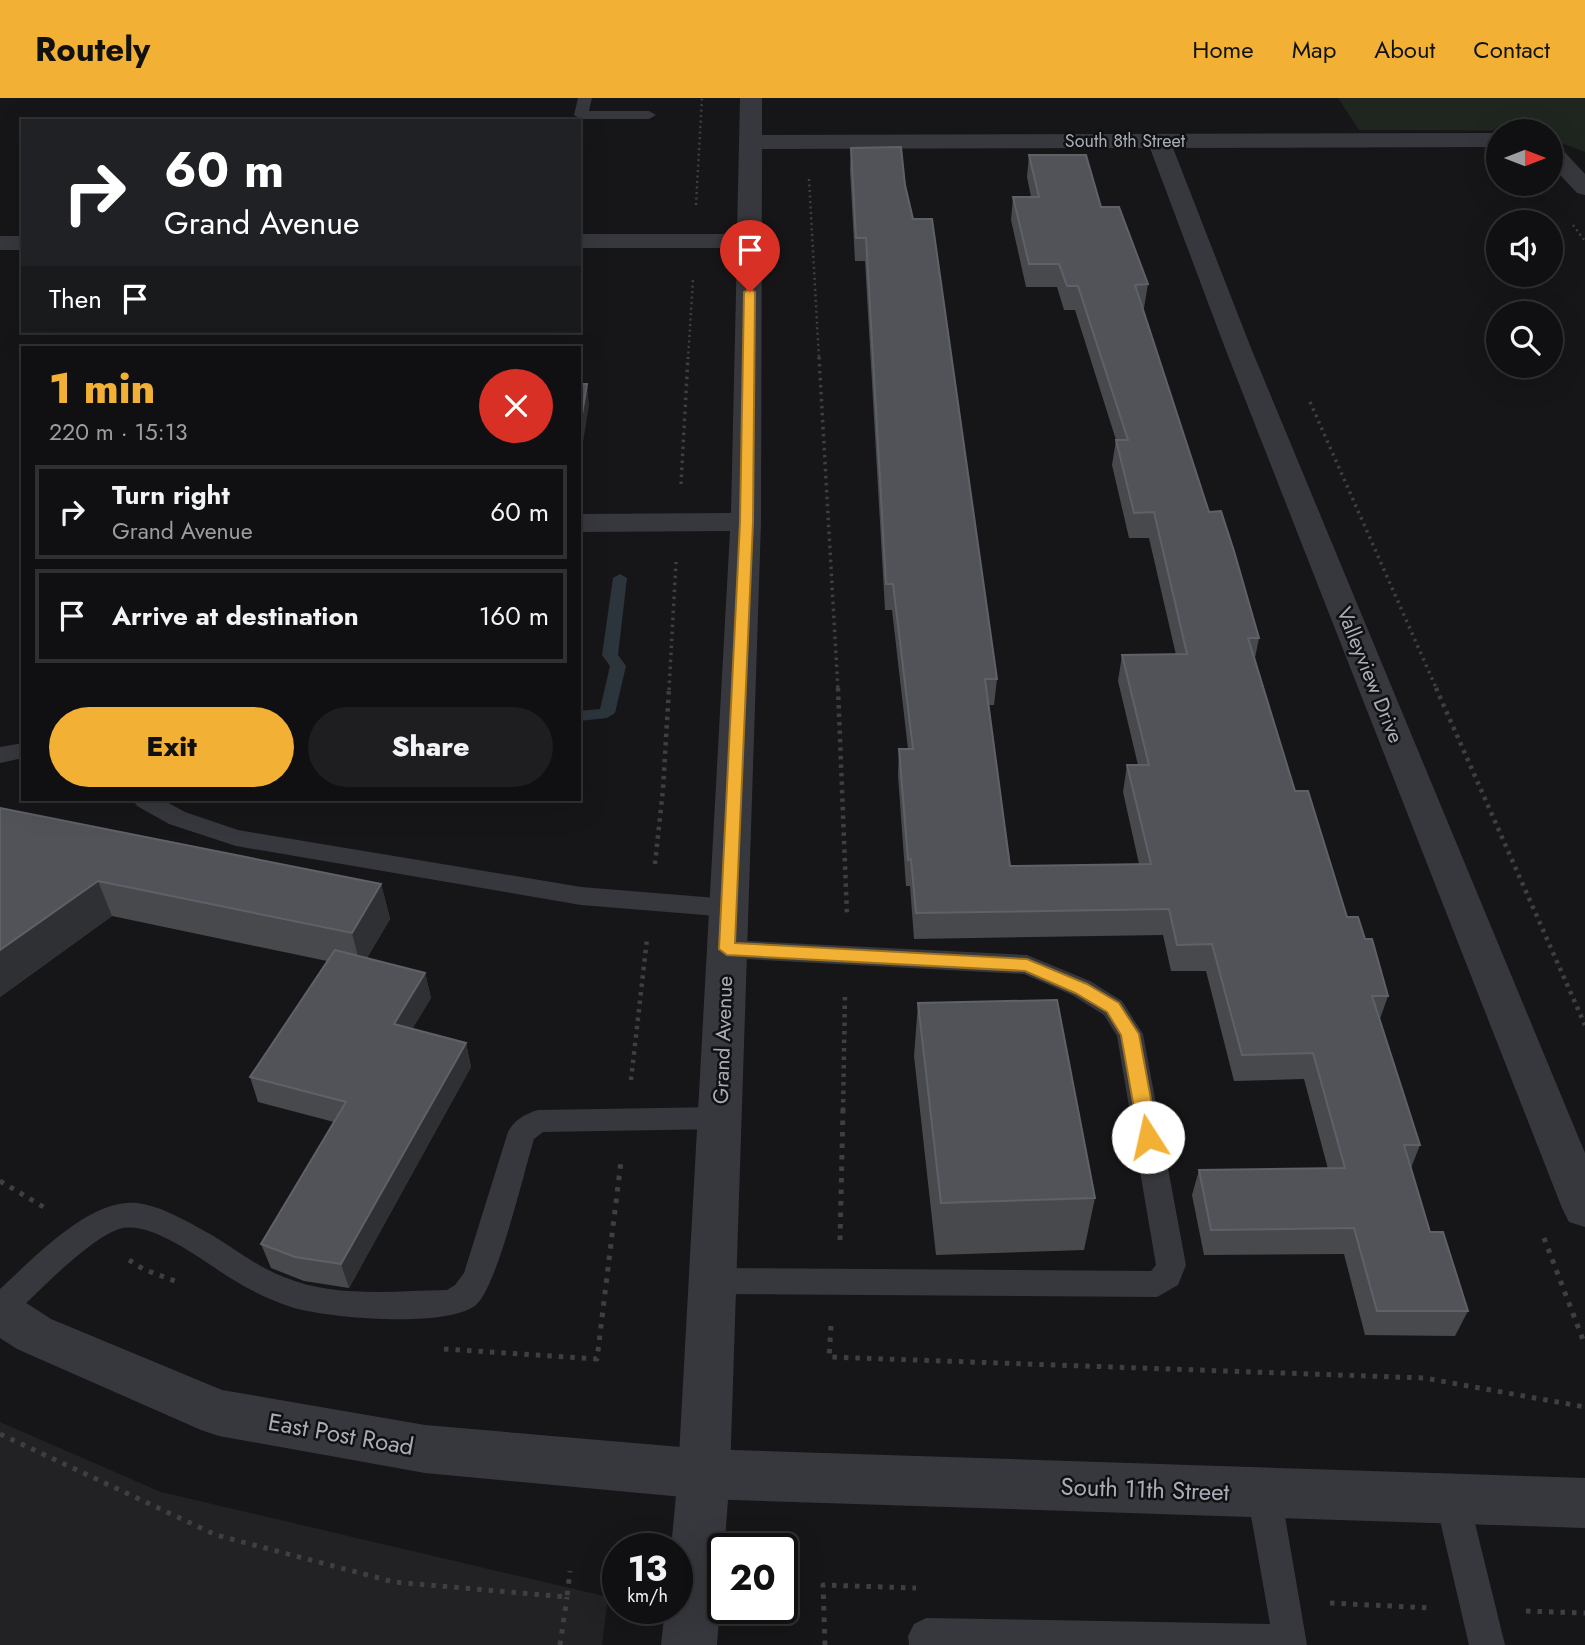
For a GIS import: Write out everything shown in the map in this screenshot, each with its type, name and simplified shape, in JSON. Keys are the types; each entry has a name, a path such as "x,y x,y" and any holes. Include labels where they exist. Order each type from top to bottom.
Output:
{"street":[{"name":"Grand Avenue","path":"689,1645 704,1474 746,522 751,98"},
{"name":"Valleyview Drive","path":"1158,141 1243,361 1585,1209"},
{"name":"South 8th Street","path":"751,142 1486,141"},
{"path":"1563,162 1585,188"},
{"path":"581,242 750,241"},
{"path":"0,243 21,243"},
{"path":"581,523 746,522"},
{"name":"East Post Road","path":"0,1310 34,1334 219,1413 425,1449 704,1474"},
{"name":"South 11th Street","path":"704,1474 1585,1503"}],"lane":[{"path":"585,98 581,116 649,115"},
{"path":"0,755 21,750"},
{"path":"147,801 177,818 236,838 581,896 729,908"},
{"path":"713,1281 1157,1284 1167,1276 1171,1265 1130,1034 1113,1007 1081,988 1027,965 727,949"},
{"path":"0,1310 97,1225 124,1215 149,1217 273,1287 341,1304 452,1303 466,1294 477,1278 522,1132 538,1121 720,1118"},
{"path":"927,1645 926,1636 1292,1644 1264,1493"},
{"path":"1452,1499 1487,1645"}],"path":[{"path":"696,209 702,98"},
{"path":"808,171 847,881 839,1248 829,1357 1424,1378 1585,1407"},
{"path":"597,1359 663,789 693,276"},
{"path":"1308,398 1585,1025"},
{"path":"1541,1229 1585,1345"},
{"path":"0,1434 216,1535 394,1582 567,1597"},
{"path":"560,1645 570,1571"},
{"path":"823,1585 825,1645"}],"shaded area":[{"path":"1338,98 1585,98 1585,152 1563,144 1563,119 1486,119 1486,131 1359,130"},
{"path":"0,1422 161,1492 602,1596 602,1624 605,1624 602,1645 0,1645"}],"building":[{"path":"901,147 905,185 913,219 932,219 997,679 985,679 1010,866 1151,864 1127,765 1149,765 1122,655 1187,654 1154,512 1134,513 1116,440 1128,440 1078,286 1067,286 1059,264 1029,264 1013,197 1039,197 1029,155 1086,155 1101,207 1119,207 1148,284 1135,285 1209,512 1221,511 1234,551 1259,638 1248,638 1295,791 1308,791 1347,917 1358,917 1365,939 1372,939 1388,996 1372,996 1420,1145 1404,1145 1430,1232 1443,1232 1468,1311 1377,1311 1354,1228 1211,1230 1199,1170 1345,1168 1313,1053 1242,1055 1212,944 1177,945 1169,909 916,913 911,859 908,860 899,749 913,749 893,584 886,584 866,238 856,238 851,148"},
{"path":"581,384 587,384 581,420"},
{"path":"0,808 381,884 352,933 98,881 0,950"},
{"path":"335,950 425,973 394,1024 466,1043 341,1264 295,1257 261,1244 346,1102 250,1077"},
{"path":"1057,1000 1095,1198 941,1203 918,1003"}],"waterway":[{"path":"581,716 607,713 618,666 610,655 620,578"}],"route":[{"path":"750,292 746,522 727,949 1027,965 1081,988 1113,1007 1130,1034 1148,1137"}]}
